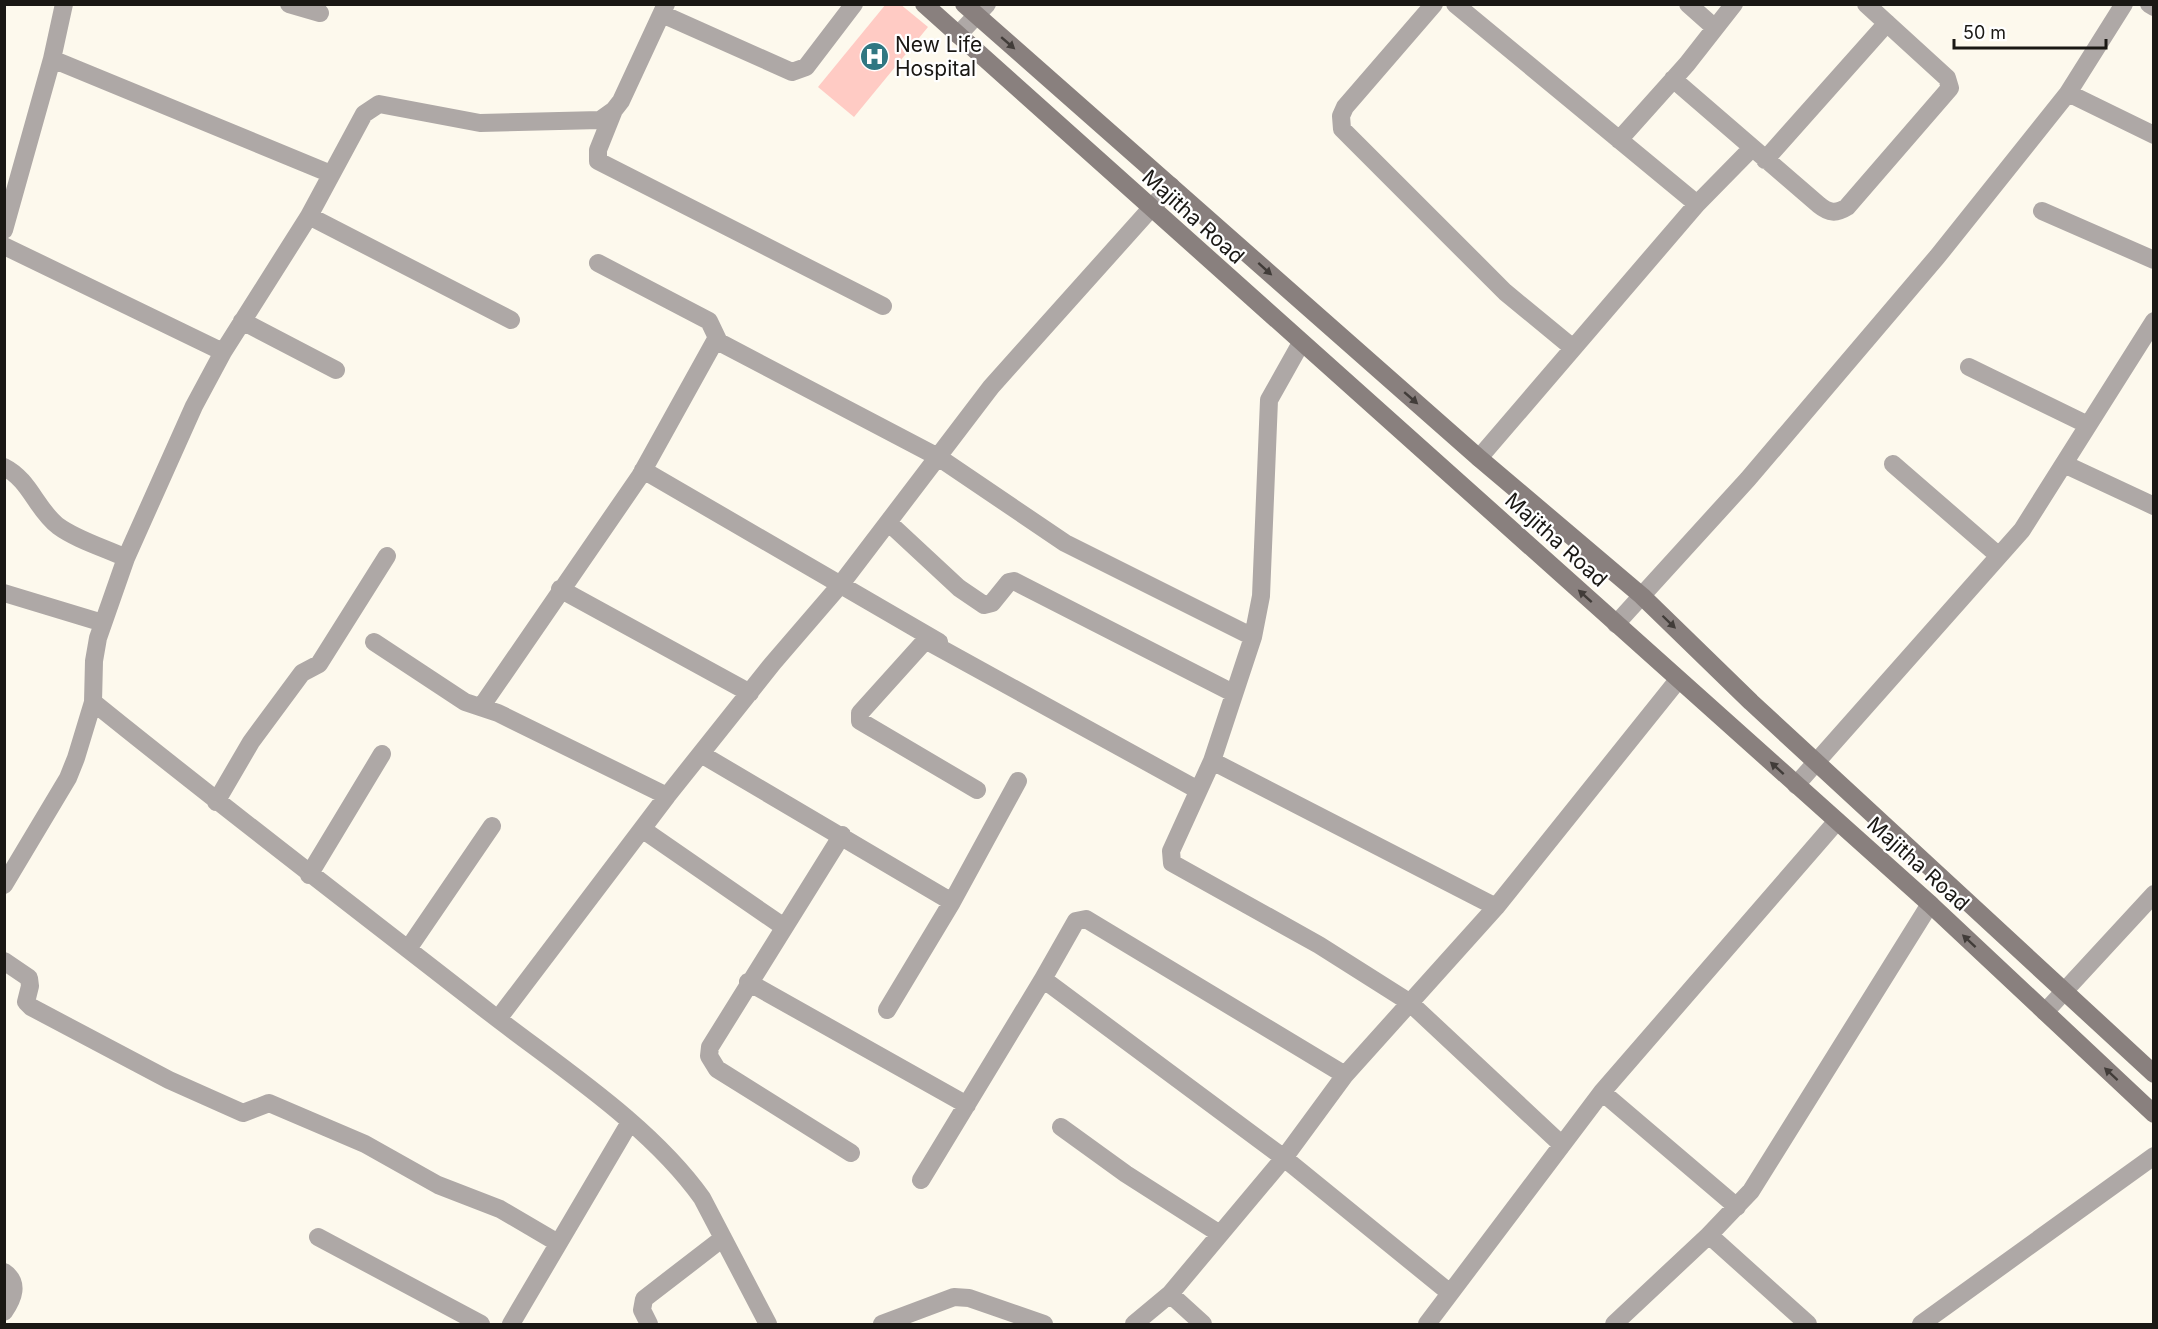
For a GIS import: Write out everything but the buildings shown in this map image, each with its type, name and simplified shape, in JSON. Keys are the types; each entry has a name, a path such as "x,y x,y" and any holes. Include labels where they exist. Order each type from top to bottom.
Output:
{"main road":[{"name":"Majitha Road","path":"924,4 1301,344 1930,904 2154,1114"},
{"name":"Majitha Road","path":"976,8 1171,186 1479,459 1642,596 1751,702 2154,1074"}],"street":[{"path":"4,230 52,59 64,4"},
{"path":"289,4 320,13"},
{"path":"854,4 806,67 792,72 664,9 614,110 598,150 598,161 882,306"},
{"path":"1434,4 1345,107 1341,116 1342,129 1505,292 1573,348"},
{"path":"1455,4 1697,204"},
{"path":"1688,4 1715,28"},
{"path":"1619,140 1673,79 1734,4"},
{"path":"1673,79 1828,212 1840,212 1847,207 1950,88 1947,78 1866,4"},
{"path":"1616,624 1748,479 1930,266 2068,93 2124,4"},
{"path":"2149,4 2154,7"},
{"path":"958,35 976,8"},
{"path":"1479,459 1697,204 1759,154 1887,23"},
{"path":"52,59 331,174"},
{"path":"2068,93 2154,135"},
{"path":"4,885 68,778 93,702 94,661 103,622 126,558 186,422 223,352 309,216 364,114 379,104 464,121 501,124 587,122 600,120 614,110"},
{"path":"498,1019 667,796 841,584 1011,363 1149,207 1171,186"},
{"path":"2042,211 2154,260"},
{"path":"309,216 511,320"},
{"path":"4,246 223,352"},
{"path":"598,263 710,321 716,339 938,457 1065,543 1253,637"},
{"path":"242,321 336,370"},
{"path":"1796,784 2022,530 2154,321"},
{"path":"481,707 643,470 716,339"},
{"path":"1301,344 1269,400 1261,596 1253,637 1212,762 1171,851 1172,863 1319,945 1408,1002 1562,1144"},
{"path":"1969,367 2088,425"},
{"path":"1893,464 1999,556"},
{"path":"2064,464 2154,506"},
{"path":"4,467 19,476 48,517 59,527 126,558"},
{"path":"643,470 1116,745"},
{"path":"888,523 959,588 984,605 992,603 1008,582 1014,581 1233,693"},
{"path":"216,801 251,742 302,673 319,664 387,556"},
{"path":"560,589 750,693"},
{"path":"4,593 103,622"},
{"path":"374,642 458,699 498,713 667,796"},
{"path":"977,790 860,721 860,713 924,642 929,642 1198,790"},
{"path":"1134,1324 1170,1294 1284,1158 1345,1075 1408,1002 1496,907 1678,680"},
{"path":"93,702 309,875 630,1122 691,1183 768,1324"},
{"path":"309,875 381,754"},
{"path":"701,754 842,835 952,902"},
{"path":"1212,762 1496,907"},
{"path":"887,1010 952,902 1018,781"},
{"path":"1427,1324 1602,1092 1837,821"},
{"path":"408,949 492,826"},
{"path":"642,829 784,927"},
{"path":"842,835 748,982 710,1047 709,1056 711,1063 717,1069 851,1153"},
{"path":"2045,1012 2154,894"},
{"path":"1614,1324 1751,1191 1930,904"},
{"path":"921,1180 1076,921 1086,920 1345,1075"},
{"path":"4,961 29,978 26,1002 31,1007 169,1080 243,1113 265,1102 280,1107 365,1144 438,1185 507,1213 558,1243"},
{"path":"1043,979 1284,1158 1450,1293"},
{"path":"748,982 967,1105"},
{"path":"1602,1092 1737,1207"},
{"path":"511,1324 630,1122"},
{"path":"1061,1127 1126,1174 1220,1234"},
{"path":"1933,1321 2154,1156"},
{"path":"1709,1234 1808,1324"},
{"path":"318,1237 481,1324"},
{"path":"649,1324 642,1310 644,1299 723,1238"},
{"path":"4,1272 12,1280 14,1293 4,1312"},
{"path":"1170,1294 1203,1324"},
{"path":"882,1324 954,1297 969,1298 1044,1324"}],"place":[{"name":"New Life Hospital","path":"874,57"}]}
